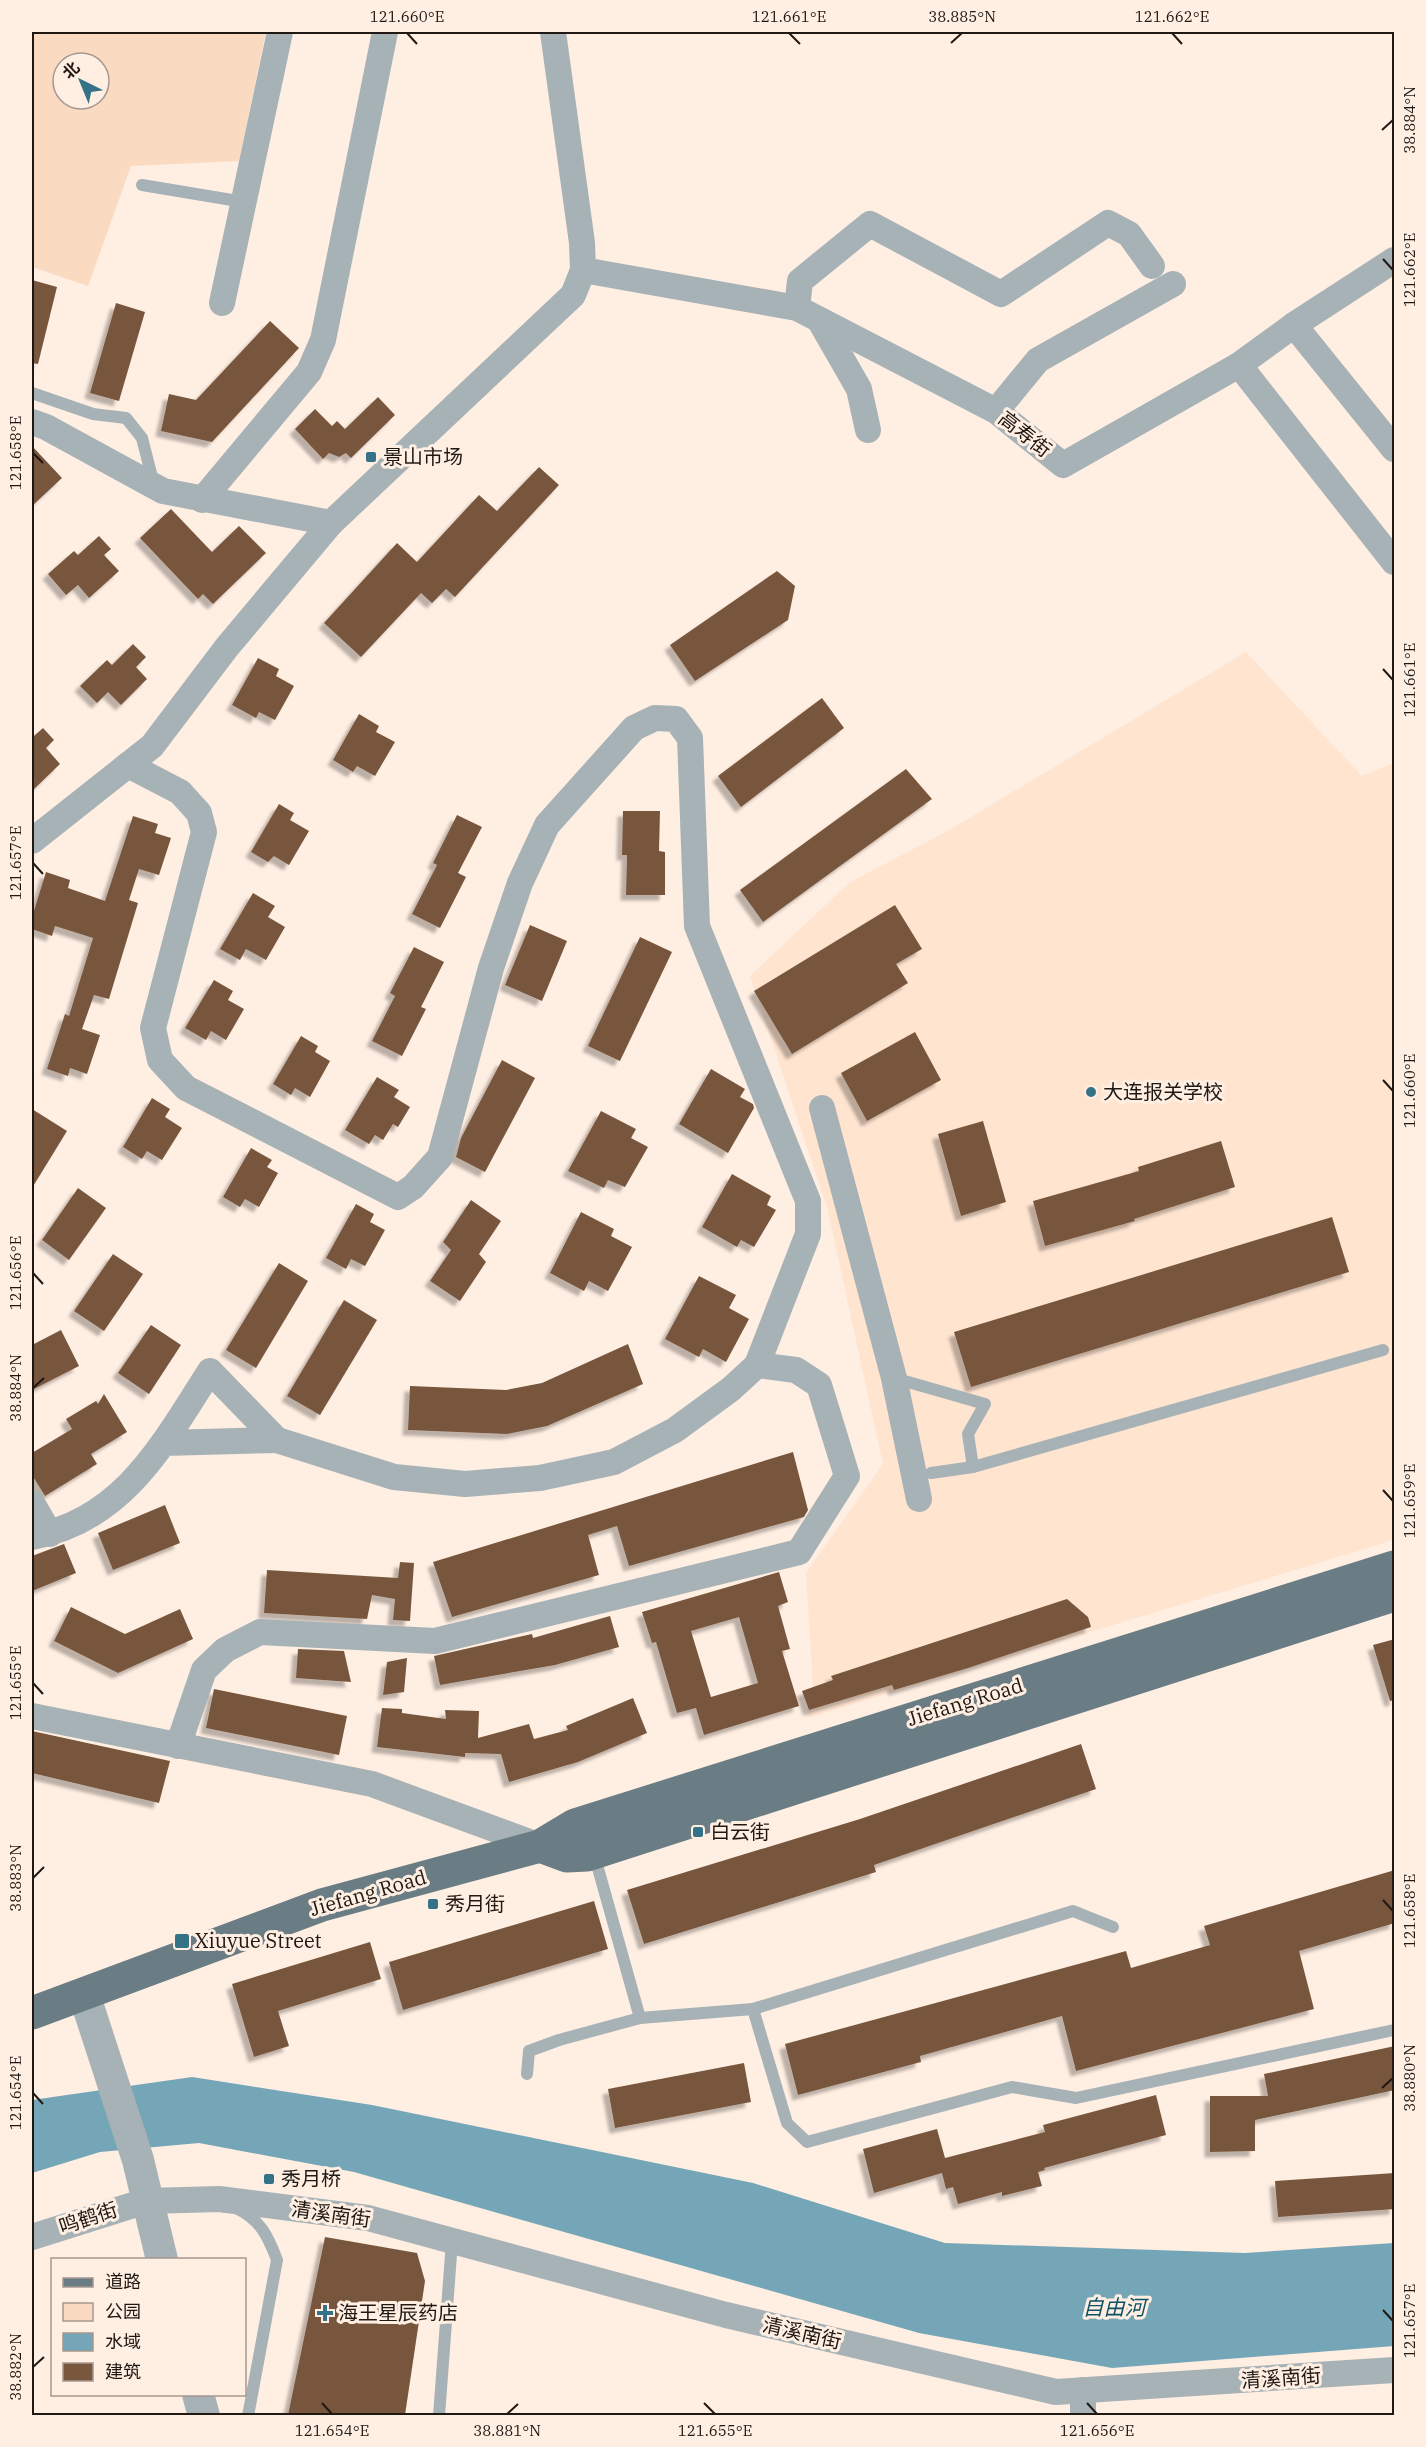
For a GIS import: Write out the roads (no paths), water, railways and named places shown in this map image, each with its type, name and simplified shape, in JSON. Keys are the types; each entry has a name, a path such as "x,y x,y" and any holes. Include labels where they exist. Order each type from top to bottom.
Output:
{"main road":[{"name":"Jiefang Road","path":"32,2013 322,1905 540,1846 575,1825 1395,1567"},
{"name":"Jiefang Road","path":"540,1846 567,1856 594,1853 1395,1595"}],"street":[{"path":"222,303 280,32"},
{"path":"202,500 309,372 322,340 385,32"},
{"path":"32,841 152,746 227,647 331,523 573,295 583,270 582,243 554,32"},
{"path":"796,308 800,281 870,224 1001,294 1108,224 1130,234 1152,267"},
{"name":"高寿街","path":"583,270 796,308 996,411 1063,465 1239,365 1294,325 1395,260"},
{"path":"996,411 1038,360 1173,284"},
{"path":"820,321 859,389 868,430"},
{"path":"1294,325 1395,448"},
{"path":"1239,365 1395,562"},
{"path":"32,422 46,427 163,491 331,523"},
{"path":"128,765 180,792 199,813 204,832 153,1028 160,1060 186,1088 398,1197 413,1187 440,1157 491,968 520,883 547,825 634,728 655,718 676,719 690,738 697,926 808,1201 808,1234 757,1365 731,1389 675,1430 614,1462 540,1478 465,1484 394,1477 277,1440 163,1443"},
{"path":"822,1108 894,1378 919,1499"},
{"path":"178,1746 204,1670 225,1650 260,1632 435,1641 799,1552 847,1476 819,1385 796,1370 757,1365"},
{"path":"32,1503 40,1536 98,1513 149,1466 210,1371 277,1440"},
{"path":"32,1716 372,1784 540,1846"},
{"path":"84,1994 138,2160 146,2201 162,2258"},
{"name":"清溪南街","path":"146,2201 219,2199 368,2218 726,2315 1056,2392 1395,2370"},
{"name":"鸣鹤街","path":"32,2237 146,2201"},
{"path":"1083,2390 1083,2415"},
{"path":"199,2396 204,2415"}],"lane":[{"path":"142,185 244,202"},
{"path":"32,393 93,414 126,418 142,438 154,486"},
{"path":"931,1473 973,1467 1383,1350"},
{"path":"894,1378 985,1404 968,1434 973,1467"},
{"path":"594,1853 640,2018"},
{"path":"527,2074 529,2051 559,2040 640,2018 753,2009 1073,1911 1113,1928"},
{"path":"753,2009 787,2123 807,2142 1012,2087 1076,2098 1395,2030"},
{"path":"219,2199 256,2219 268,2238 277,2260 248,2415"},
{"path":"439,2415 452,2241"}],"water":[{"name":"自由河","path":"192,2077 372,2105 753,2183 945,2243 1244,2253 1394,2243 1394,2346 1112,2368 919,2333 354,2172 199,2143 100,2152 32,2173 32,2100"}],"place":[{"name":"景山市场","path":"371,457"},
{"name":"大连报关学校","path":"1091,1092"},
{"name":"白云街","path":"698,1832"},
{"name":"秀月街","path":"433,1904"},
{"name":"Xiuyue Street","path":"182,1941"},
{"name":"秀月桥","path":"269,2179"},
{"name":"海王星辰药店","path":"325,2313"}]}
